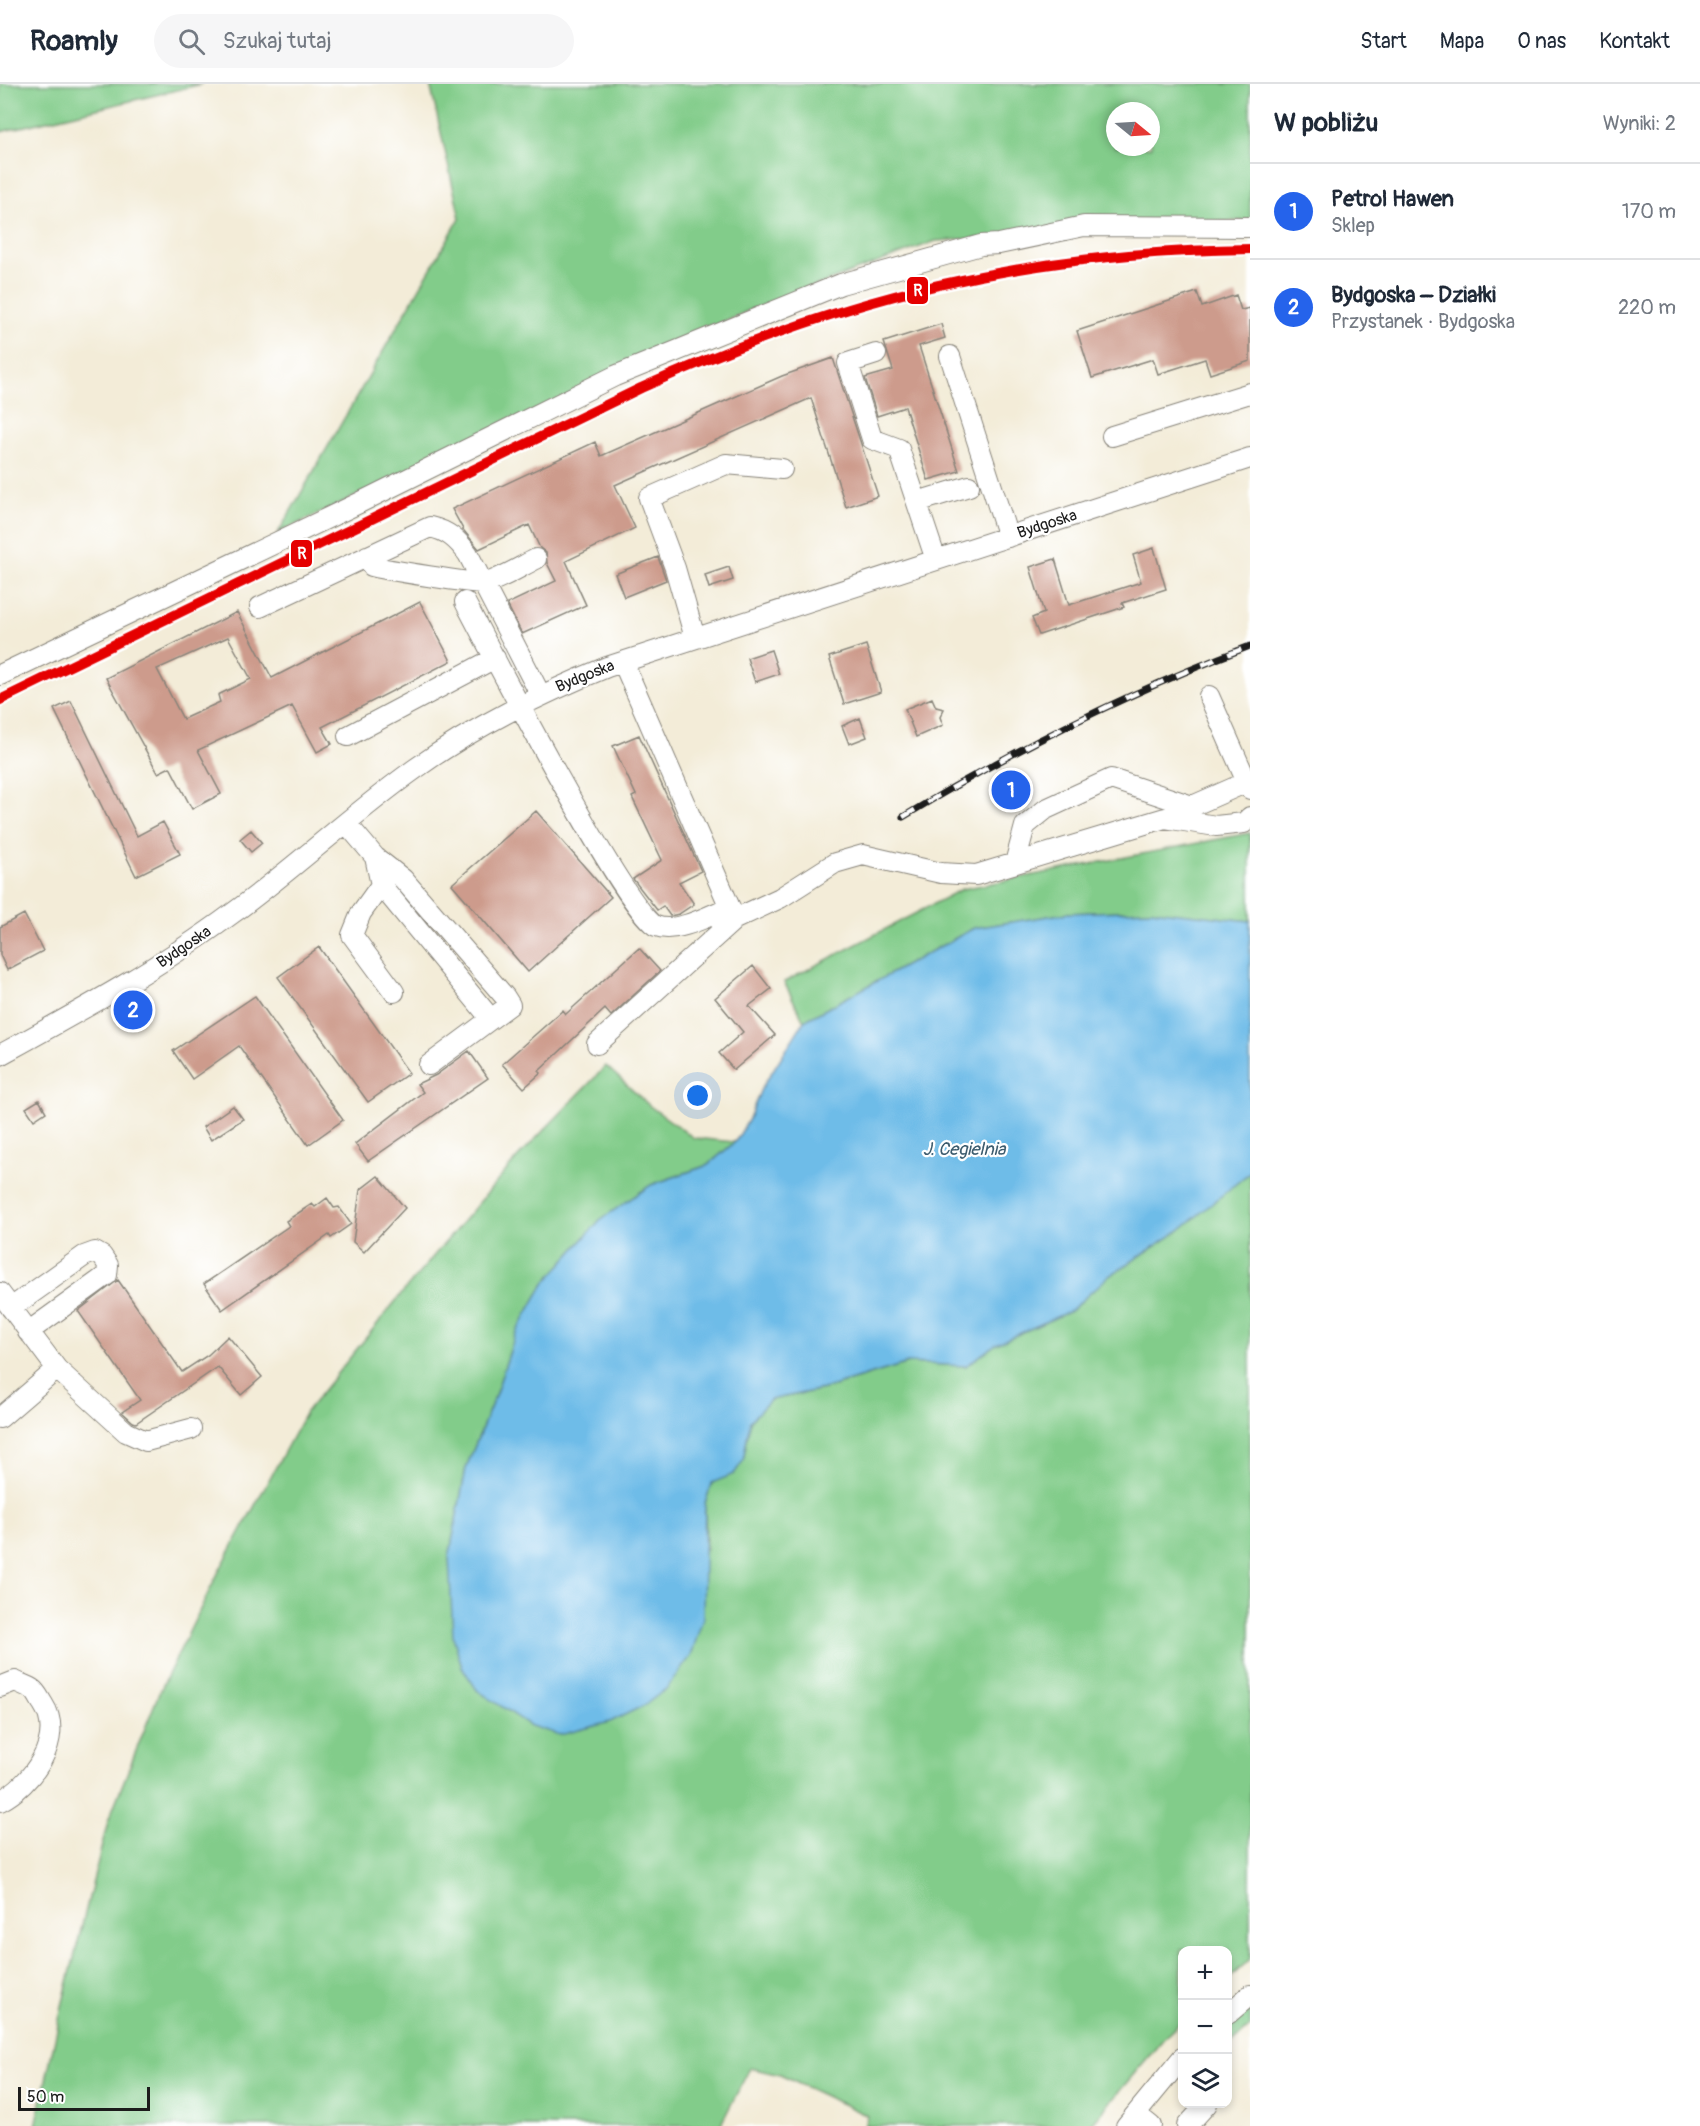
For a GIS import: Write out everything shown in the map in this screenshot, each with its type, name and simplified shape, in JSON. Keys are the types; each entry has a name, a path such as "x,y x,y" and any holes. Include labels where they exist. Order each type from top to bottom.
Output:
{"street":[{"path":"0,675 359,503 615,376 841,284 981,245 999,244 1084,226 1250,227"},
{"path":"876,354 848,363 872,439 900,449 936,560"},
{"path":"950,356 1008,537"},
{"path":"1112,436 1250,393"},
{"name":"Bydgoska","path":"0,1055 168,960 293,869 414,770 482,724 540,694 623,662 695,638 1250,458"},
{"path":"695,638 675,568 649,498 726,464 782,469"},
{"path":"917,502 969,486"},
{"path":"260,607 430,527 443,530 463,547 540,694"},
{"path":"367,556 372,566 385,571 484,584 536,559"},
{"path":"465,602 519,705 618,876 650,923 668,928 732,913 780,898 835,863 863,855 941,873 976,875 1165,818 1249,785 1209,696"},
{"path":"348,736 495,658"},
{"path":"623,662 732,913"},
{"path":"1015,863 1025,826 1046,809 1111,779 1192,806"},
{"path":"1165,818 1216,826 1244,823 1250,817"},
{"path":"347,824 375,857 403,879 510,1005 429,1065"},
{"path":"375,857 381,885 491,1020"},
{"path":"381,885 361,913 352,935 394,992"},
{"path":"597,1044 732,913"},
{"path":"28,1332 106,1275 108,1265 102,1256 95,1252 84,1256 5,1301 28,1332 57,1369 126,1432 146,1441 191,1429"},
{"path":"0,1418 57,1369"},
{"path":"0,1687 15,1681 33,1690 48,1712 50,1740 37,1770 13,1794 0,1801"},
{"path":"1232,2010 1250,1995"},
{"path":"1138,2122 1178,2064"},
{"path":"1187,2126 1203,2108"}],"green space":[{"path":"0,84 202,84 0,132"},
{"path":"430,84 1250,84 1250,220 936,241 750,310 278,533 460,218"},
{"path":"1250,833 1250,921 1151,910 1068,913 974,928 804,1021 784,982 962,889"},
{"path":"606,1066 651,1107 694,1138 735,1142 708,1165 651,1185 600,1220 544,1284 516,1333 495,1396 466,1468 449,1558 477,1690 531,1726 706,1549 705,1503 712,1483 743,1461 750,1421 770,1400 824,1389 908,1363 966,1366 996,1344 1070,1311 1109,1276 1180,1230 1250,1172 1250,1959 1232,1976 1232,1946 1178,1946 1178,2025 1090,2126 864,2126 868,2116 780,2075 750,2068 720,2126 36,2126 62,2006 108,1821 159,1693 218,1573 306,1412 403,1292 517,1158"},
{"path":"1250,2006 1250,2027 1232,2043 1232,2022"}],"water":[{"name":"J. Cegielnia","path":"1151,910 1250,921 1250,1172 1180,1230 1109,1276 1070,1311 996,1344 966,1366 908,1363 823,1389 770,1400 750,1421 743,1461 734,1474 712,1483 705,1503 703,1618 691,1656 667,1688 645,1705 610,1722 560,1735 531,1726 477,1690 462,1667 453,1636 449,1558 466,1468 495,1396 516,1333 544,1284 600,1220 651,1185 708,1165 735,1142 748,1121 761,1089 804,1021 974,928 1068,913"}],"building":[{"path":"1197,292 1202,307 1236,295 1241,310 1250,308 1250,361 1210,374 1205,359 1158,374 1153,359 1092,378 1077,331"},
{"path":"941,324 945,338 919,346 959,471 928,480 905,407 877,416 865,378 893,370 884,342"},
{"path":"833,358 878,496 846,507 811,398 615,485 635,528 566,561 586,605 522,634 507,604 556,581 547,563 546,553 540,548 529,525 479,549 464,531 452,509 595,442 601,456 782,376"},
{"path":"1154,548 1166,589 1122,603 1124,607 1039,635 1032,618 1044,613 1030,567 1055,559 1069,605 1141,582 1133,555"},
{"path":"658,557 666,580 624,597 615,574"},
{"path":"729,567 733,580 709,588 705,575"},
{"path":"420,602 451,661 322,727 332,744 317,752 292,706 198,750 221,794 192,809 170,767 158,773 106,678 237,612 272,678","holes":["228,637 251,679 218,695 220,702 183,719 157,669"]},
{"path":"866,645 881,692 844,704 829,657"},
{"path":"771,650 779,674 755,682 747,658"},
{"path":"932,698 936,707 944,709 940,717 943,725 916,737 905,709"},
{"path":"71,701 137,836 163,822 180,854 136,876 54,709"},
{"path":"860,718 867,737 849,744 842,726"},
{"path":"639,735 701,871 679,882 694,904 679,914 670,916 663,906 657,910 633,879 662,860 632,797 636,795 613,746"},
{"path":"536,811 611,897 528,972 452,884"},
{"path":"251,830 262,843 251,852 240,839"},
{"path":"24,914 43,951 7,970 0,955 0,927"},
{"path":"319,947 409,1073 368,1102 278,977"},
{"path":"639,948 660,971 611,1016 605,1009 524,1088 502,1064 563,1010 566,1014"},
{"path":"753,966 771,989 749,1006 775,1035 734,1070 719,1053 743,1032 715,998"},
{"path":"255,996 343,1120 308,1145 239,1046 192,1079 173,1051"},
{"path":"469,1051 488,1078 368,1161 355,1144 423,1092 417,1084 436,1075"},
{"path":"39,1100 46,1112 34,1120 26,1108"},
{"path":"233,1106 243,1119 211,1140 203,1127"},
{"path":"378,1176 405,1208 364,1252 353,1242 360,1190"},
{"path":"327,1198 334,1208 339,1207 351,1224 331,1238 329,1235 222,1310 204,1284 289,1226 286,1221 312,1204 315,1207"},
{"path":"118,1280 182,1372 208,1355 228,1336 262,1377 241,1395 218,1367 136,1423 133,1422 122,1412 140,1400 78,1311"}],"railway":[{"path":"903,817 987,768 1073,723 1116,702 1250,646"}],"transit line":[{"name":"R","path":"0,700 641,388 791,328 864,304 938,285 1013,270 1089,259 1168,252 1250,249"}],"place":[{"name":"Petrol Hawen","path":"1011,790"},
{"name":"Bydgoska – Działki","path":"133,1010"}]}
